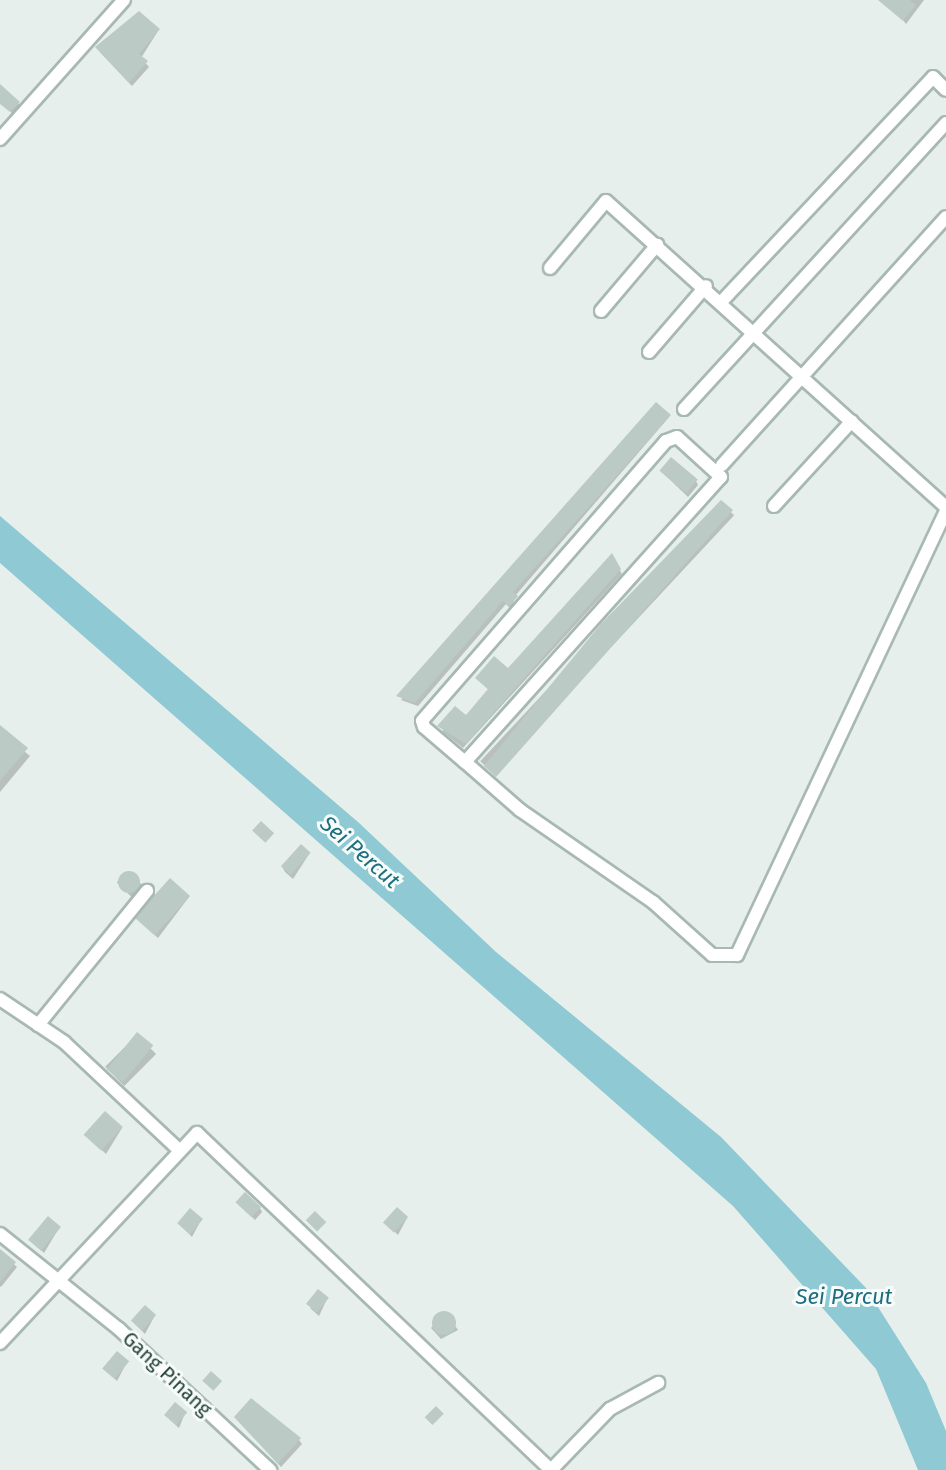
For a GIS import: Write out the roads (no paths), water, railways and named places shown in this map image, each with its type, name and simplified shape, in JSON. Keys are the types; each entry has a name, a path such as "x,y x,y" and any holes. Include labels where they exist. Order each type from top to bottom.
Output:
{"street":[{"path":"0,139 124,0"},
{"path":"723,300 933,77 946,90"},
{"path":"684,409 946,123"},
{"path":"465,762 721,477 677,437 422,715 424,727 465,762 712,955 737,955 946,509 723,300 606,201 550,268"},
{"path":"722,465 946,217"},
{"path":"601,311 657,245"},
{"path":"649,352 706,286"},
{"path":"774,506 852,421"},
{"path":"38,1025 147,891"},
{"path":"0,999 38,1025 179,1150"},
{"path":"1,1341 197,1133 551,1470 610,1409 658,1383"},
{"name":"Gang Pinang","path":"0,1234 60,1281 270,1470"}],"water":[{"name":"Sei Percut","path":"0,516 358,822 496,952 721,1137 866,1288 926,1383 946,1431 946,1470 918,1470 876,1369 733,1206 0,563"}]}
